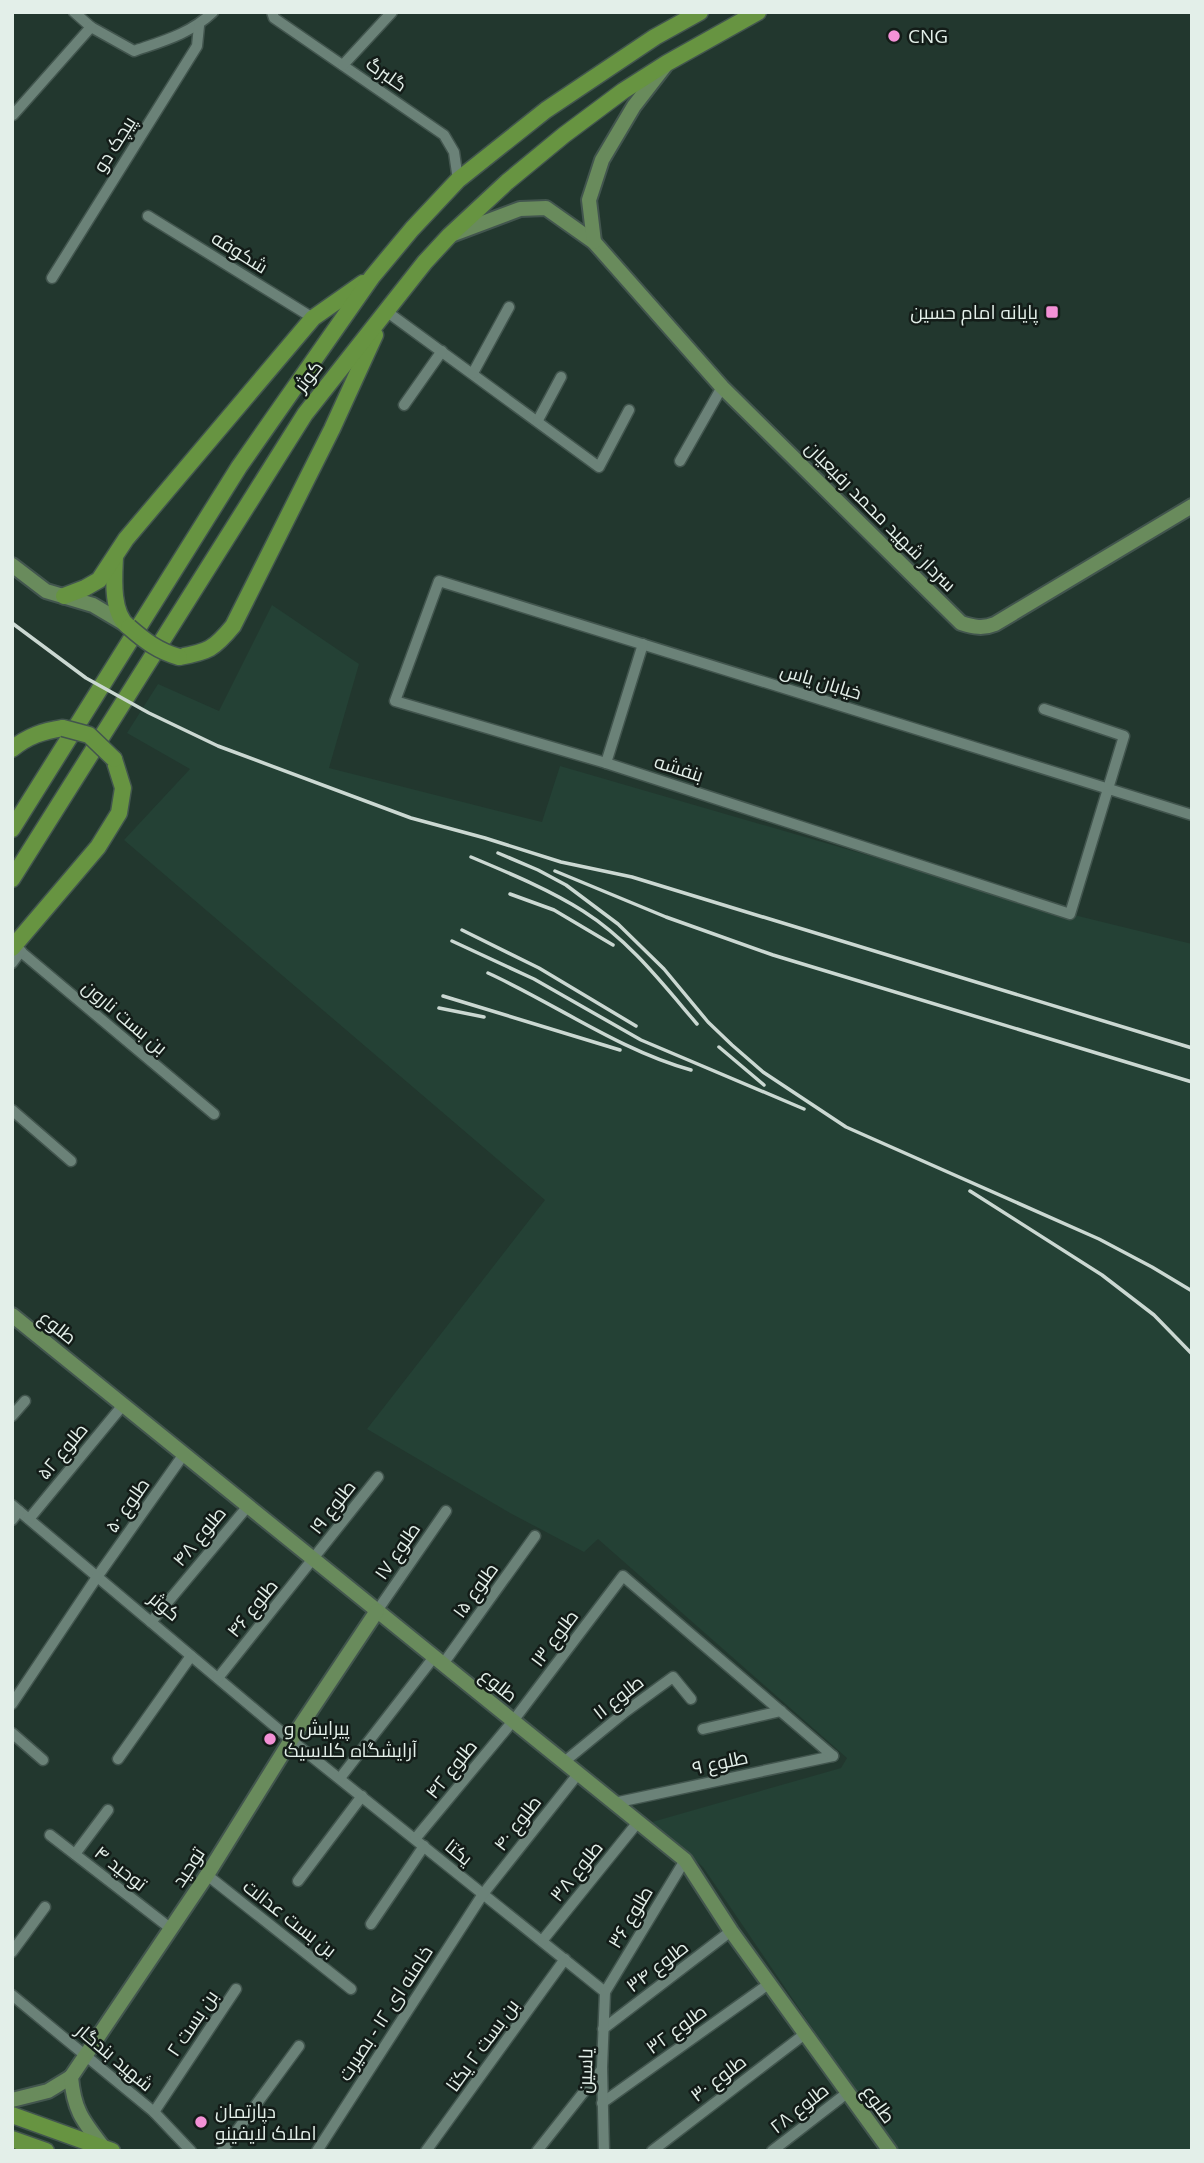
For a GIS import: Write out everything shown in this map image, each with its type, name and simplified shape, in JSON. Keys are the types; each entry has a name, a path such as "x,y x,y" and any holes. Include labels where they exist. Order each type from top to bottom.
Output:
{"main road":[{"name":"کوثر","path":"12,829 239,467 372,277 458,180 546,110 655,37 700,12"},
{"name":"کوثر","path":"12,880 305,414 425,262 507,181 564,135 623,91 667,63 758,12"},
{"path":"64,596 99,580 127,539 313,318 372,277"},
{"path":"115,557 114,587 117,603 127,626 150,645 178,657 200,653 218,644 233,626 332,429 386,311"},
{"path":"12,748 26,738 46,730 63,729 89,735 114,759 123,789 119,813 98,847 16,948"},
{"path":"12,2115 108,2149"},
{"path":"12,2139 35,2150"}],"street":[{"path":"74,12 91,27 134,51 199,26 213,12"},
{"name":"گلبرگ","path":"272,12 274,18 444,135 454,152 458,180"},
{"path":"343,65 392,12"},
{"name":"پیچک دو","path":"52,278 197,46 199,26"},
{"path":"13,115 91,27"},
{"path":"594,242 589,200 603,160 634,106 667,63"},
{"name":"سردار شهید محمد رفیعیان","path":"450,235 520,209 546,208 594,242 722,387 961,623 986,628 995,624 1192,506"},
{"name":"شکوفه","path":"148,216 313,318"},
{"path":"473,373 509,307"},
{"path":"386,311 599,467 629,410"},
{"path":"404,405 442,351"},
{"path":"538,420 561,377"},
{"path":"680,461 722,387"},
{"path":"12,565 46,591 93,605 127,626"},
{"name":"خیابان یاس","path":"439,581 1192,815"},
{"name":"بنفشه","path":"439,581 395,701 606,763 1070,914 1109,789"},
{"path":"606,763 643,644"},
{"path":"1044,709 1124,736 1109,789"},
{"path":"12,963 16,948"},
{"name":"بن بست نارون","path":"16,948 214,1114"},
{"path":"12,1110 71,1161"},
{"name":"طلوع","path":"12,1315 685,1860 731,1931 890,2151"},
{"path":"12,1416 25,1401"},
{"name":"طلوع ۵۲","path":"29,1519 123,1405"},
{"name":"طلوع ۵۰","path":"12,1704 184,1454"},
{"name":"طلوع ۱۹","path":"313,1559 378,1477"},
{"name":"طلوع ۴۸","path":"151,1622 248,1506"},
{"path":"12,1520 15,1508"},
{"name":"کوثر","path":"15,1508 291,1740"},
{"name":"طلوع ۱۷","path":"377,1611 446,1511"},
{"name":"طلوع ۱۵","path":"340,1779 535,1536"},
{"name":"طلوع ۴۶","path":"218,1678 313,1559"},
{"name":"طلوع ۱۳","path":"513,1721 623,1576 781,1712"},
{"name":"توحید","path":"71,2077 377,1611"},
{"path":"118,1759 191,1656"},
{"name":"طلوع ۱۱","path":"564,1762 625,1712 673,1678 691,1699"},
{"path":"702,1729 781,1712"},
{"name":"طلوع ۹","path":"614,1803 833,1756 781,1712"},
{"name":"طلوع ۴۲","path":"371,1924 420,1843 513,1721"},
{"path":"12,1733 43,1760"},
{"name":"یکتا","path":"291,1740 605,1992"},
{"name":"طلوع ۴۰","path":"483,1894 578,1774"},
{"path":"298,1881 362,1796"},
{"path":"75,1854 108,1810"},
{"name":"طلوع ۳۸","path":"542,1941 638,1822"},
{"name":"توحید ۴","path":"50,1835 170,1928"},
{"name":"طلوع ۳۶","path":"605,1992 685,1860"},
{"name":"بن بست عدالت","path":"206,1875 351,1989"},
{"name":"خامنه ای ۱۲ - بصیرت","path":"317,2151 483,1894"},
{"path":"12,1952 45,1907"},
{"name":"طلوع ۳۴","path":"603,2029 731,1931"},
{"name":"بن بست ۲ یکتا","path":"426,2151 565,1959"},
{"name":"طلوع ۳۲","path":"602,2103 770,1983"},
{"name":"بن بست ۲","path":"154,2112 236,1989"},
{"name":"یاسین","path":"604,2151 602,2068 605,1992"},
{"name":"شهید بندگار","path":"12,1994 154,2112 191,2151"},
{"name":"طلوع ۳۰","path":"652,2151 806,2033"},
{"path":"222,2151 299,2046"},
{"path":"537,2151 602,2068"},
{"path":"12,2100 48,2091 71,2077 73,2097 81,2118 108,2149"},
{"name":"طلوع ۲۸","path":"772,2151 847,2093"}],"shaded area":[{"path":"272,605 359,664 329,768 542,822 560,766 1070,914 1192,944 1192,2151 896,2151 703,1867 652,1822 841,1768 847,1758 598,1539 584,1552 510,1513 367,1429 545,1200 124,840 190,769 127,733 158,684 219,711"}],"railway":[{"path":"12,623 86,678 149,713 218,746 411,818 561,862 632,877 1192,1048"},
{"path":"498,853 566,885 618,924 664,969 708,1022 732,1045 763,1072 846,1127 1099,1239 1192,1291"},
{"path":"471,857 542,888 600,922 644,963 697,1024"},
{"path":"555,871 666,917 773,955 1192,1082"},
{"path":"510,894 554,910 613,945"},
{"path":"462,930 539,968 636,1026"},
{"path":"452,941 534,979 641,1040 804,1109"},
{"path":"488,973 638,1051 691,1070"},
{"path":"443,996 620,1050"},
{"path":"439,1008 484,1017"},
{"path":"719,1047 764,1085"},
{"path":"970,1191 1102,1275 1154,1315 1192,1354"}],"place":[{"name":"CNG","path":"894,36"},
{"name":"پایانه امام حسین","path":"1052,312"},
{"name":"پیرایش و آرایشگاه کلاسیک","path":"270,1739"},
{"name":"دپارتمان املاک لایفینو","path":"201,2122"}]}
